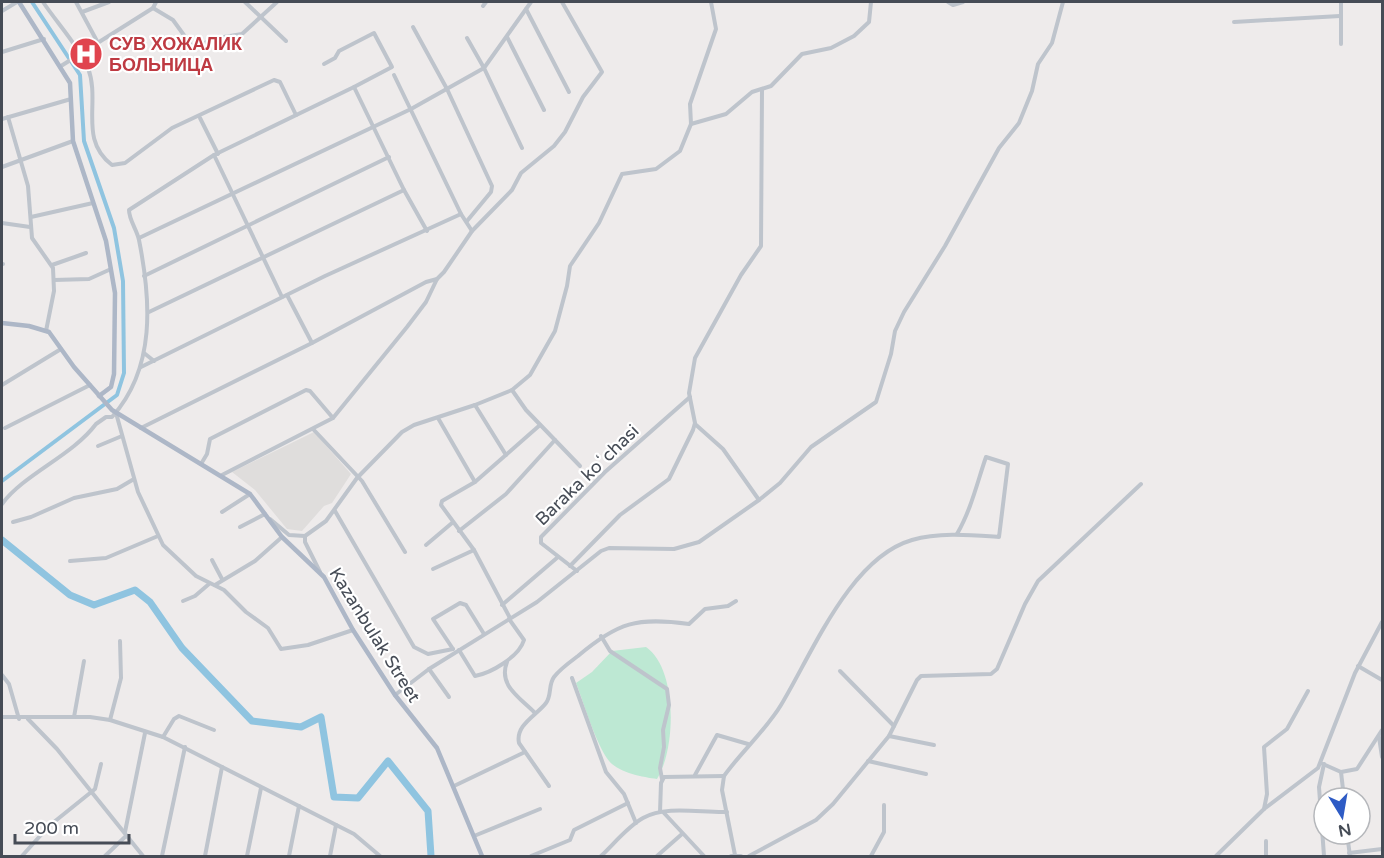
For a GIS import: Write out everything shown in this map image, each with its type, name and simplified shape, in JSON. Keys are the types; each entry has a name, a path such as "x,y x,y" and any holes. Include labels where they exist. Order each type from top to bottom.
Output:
{"main road":[{"path":"18,2 63,65 70,83 73,141 106,241 115,293 114,374 111,387 100,398"},
{"path":"2,323 46,331"},
{"name":"Kazanbulak Street","path":"46,331 100,398 114,411 250,494 282,537 320,572 353,630 395,694 437,748 482,856"}],"street":[{"path":"2,11 18,2"},
{"path":"43,2 79,56 89,78 93,136 100,154 112,165 125,164 158,137 275,80 280,82 296,115"},
{"path":"76,2 98,43"},
{"path":"82,12 109,2"},
{"path":"63,65 153,8 156,2"},
{"path":"245,2 286,41"},
{"path":"153,8 173,21 194,50 212,39 236,37 277,2"},
{"path":"139,238 411,109 484,68 531,2"},
{"path":"222,475 333,418 426,302 437,279 472,231 512,190 521,173 554,146 565,132 583,97 602,72 562,2"},
{"path":"565,8 570,2"},
{"path":"240,527 266,515 289,535 305,536 316,530 334,511 357,478 402,432 414,425 476,405 512,390 530,375 555,331 570,266 599,223 622,174 656,169 680,151 691,124 690,104 717,29 711,2"},
{"path":"691,124 726,114 752,92 771,86 802,54 831,48 854,36 869,22 871,2"},
{"path":"948,2 953,5 963,2"},
{"path":"395,694 455,650 537,602 601,551 609,548 653,550 690,546 759,501 780,483 811,447 876,402 891,354 895,331 999,148 1019,123 1032,91 1038,64 1052,43 1063,2"},
{"path":"1341,2 1341,44"},
{"path":"526,9 569,92"},
{"path":"1234,22 1340,16"},
{"path":"413,27 447,89 492,186 491,192 467,221"},
{"path":"2,504 9,494 41,473 114,411 141,367 149,312 139,238 129,210 216,154 392,67 374,33 339,51 335,58 324,64"},
{"path":"507,37 544,110"},
{"path":"467,38 522,148"},
{"path":"2,52 44,39"},
{"path":"394,75 461,214 472,231"},
{"path":"354,87 404,190 427,231"},
{"path":"570,566 620,515 669,479 695,424 690,397 698,351 741,275 762,246 762,90"},
{"path":"2,119 72,99"},
{"path":"8,117 22,159 31,217 30,227 37,248 52,265 54,280 46,331"},
{"path":"200,118 262,257 312,343"},
{"path":"2,167 73,141"},
{"path":"144,276 389,157"},
{"path":"149,312 404,190"},
{"path":"31,217 93,203"},
{"path":"141,367 285,296 461,214"},
{"path":"2,223 30,227"},
{"path":"52,265 86,253"},
{"path":"54,280 89,279 111,269"},
{"path":"140,428 312,343 426,282 437,279"},
{"path":"2,385 61,349"},
{"path":"144,353 154,361"},
{"path":"5,428 90,385"},
{"path":"201,464 207,454 210,439 306,390 310,391 333,418"},
{"name":"Baraka koʻchasi","path":"512,390 540,426 580,466"},
{"name":"Baraka koʻchasi","path":"577,571 540,542 541,537 605,472 690,397"},
{"path":"476,405 506,456"},
{"path":"114,411 134,478 158,536 164,545 196,576 215,585 268,628 281,648 308,645 353,630"},
{"path":"438,418 475,482"},
{"path":"695,424 723,449 759,501"},
{"path":"484,634 466,605 460,603 434,618 475,676 507,662 518,653 524,640 502,605 474,550 442,508 442,501 475,482 540,426"},
{"path":"314,429 362,481 405,552"},
{"path":"98,446 122,435"},
{"path":"459,531 506,494 555,440"},
{"path":"741,856 733,856 722,790 724,776 779,708 840,603 863,571 876,559 901,544 924,537 957,534 999,537 1008,464 986,457 972,493 969,512 957,534"},
{"path":"13,522 31,518 74,498 117,489 134,478"},
{"path":"749,856 816,820 889,736 921,676 991,674 998,669 1025,604 1038,581 1141,484"},
{"path":"222,512 250,494"},
{"path":"334,511 414,647 428,654 455,650"},
{"path":"426,545 452,523"},
{"path":"70,561 106,558 158,536"},
{"path":"305,536 305,543 320,572"},
{"path":"215,585 255,561 282,537"},
{"path":"433,569 474,550"},
{"path":"502,605 558,557"},
{"path":"212,560 222,579"},
{"path":"183,601 192,598 209,584"},
{"path":"549,786 525,752 518,737 534,712 548,700 553,677 601,636 629,623 674,621 689,624 705,609 727,606 736,601"},
{"path":"1324,856 1319,787 1322,764 1358,666 1383,622"},
{"path":"601,636 610,651 667,689 669,705 663,730 664,747 660,768 662,812 704,856"},
{"path":"110,720 121,678 120,641"},
{"path":"74,717 84,660"},
{"path":"507,662 503,675 505,682 534,712"},
{"path":"1358,666 1383,680"},
{"path":"429,669 449,697"},
{"path":"840,671 894,726"},
{"path":"2,675 9,684 19,719"},
{"path":"572,678 606,772 628,803 636,823"},
{"path":"1264,809 1267,794 1264,747 1287,729 1308,691"},
{"path":"163,737 174,719 179,716 214,730"},
{"path":"2,717 19,719 74,717 110,720 163,737 336,825 361,839 380,856"},
{"path":"27,719 57,749 142,856"},
{"path":"1322,764 1341,772 1360,766 1383,730"},
{"path":"105,856 126,834 145,733"},
{"path":"695,775 717,735 748,744"},
{"path":"889,736 934,745"},
{"path":"1379,736 1383,758"},
{"path":"162,856 184,747"},
{"path":"454,786 525,752"},
{"path":"868,761 926,774"},
{"path":"22,856 49,826 91,793 97,784 100,764"},
{"path":"1216,856 1264,809 1322,764"},
{"path":"205,856 222,767"},
{"path":"1341,772 1343,786"},
{"path":"662,779 668,776 724,776"},
{"path":"247,856 261,788"},
{"path":"531,856 570,840 574,830 628,803"},
{"path":"871,856 884,832 884,805"},
{"path":"290,856 299,806"},
{"path":"474,836 540,809"},
{"path":"602,856 636,823 662,812 727,812"},
{"path":"330,856 336,825"},
{"path":"657,856 682,834"},
{"path":"1266,841 1266,856"},
{"path":"1350,855 1383,849"}],"shaded area":[{"path":"314,432 351,474 332,503 324,506 302,531 287,529 255,490 232,472"}],"green space":[{"path":"646,647 656,658 664,673 671,710 668,749 657,779 638,776 609,761 595,734 576,683 592,672 612,651"}],"waterway":[{"path":"2,481 117,395 124,373 123,281 114,228 84,141 80,75 32,2"},
{"path":"2,540 70,595 94,605 135,590 150,602 182,648 252,721 301,727 321,717 334,797 358,798 388,761 428,811 431,856"}],"place":[{"name":"СУВ ХОЖАЛИК БОЛЬНИЦА","path":"86,54"}]}
